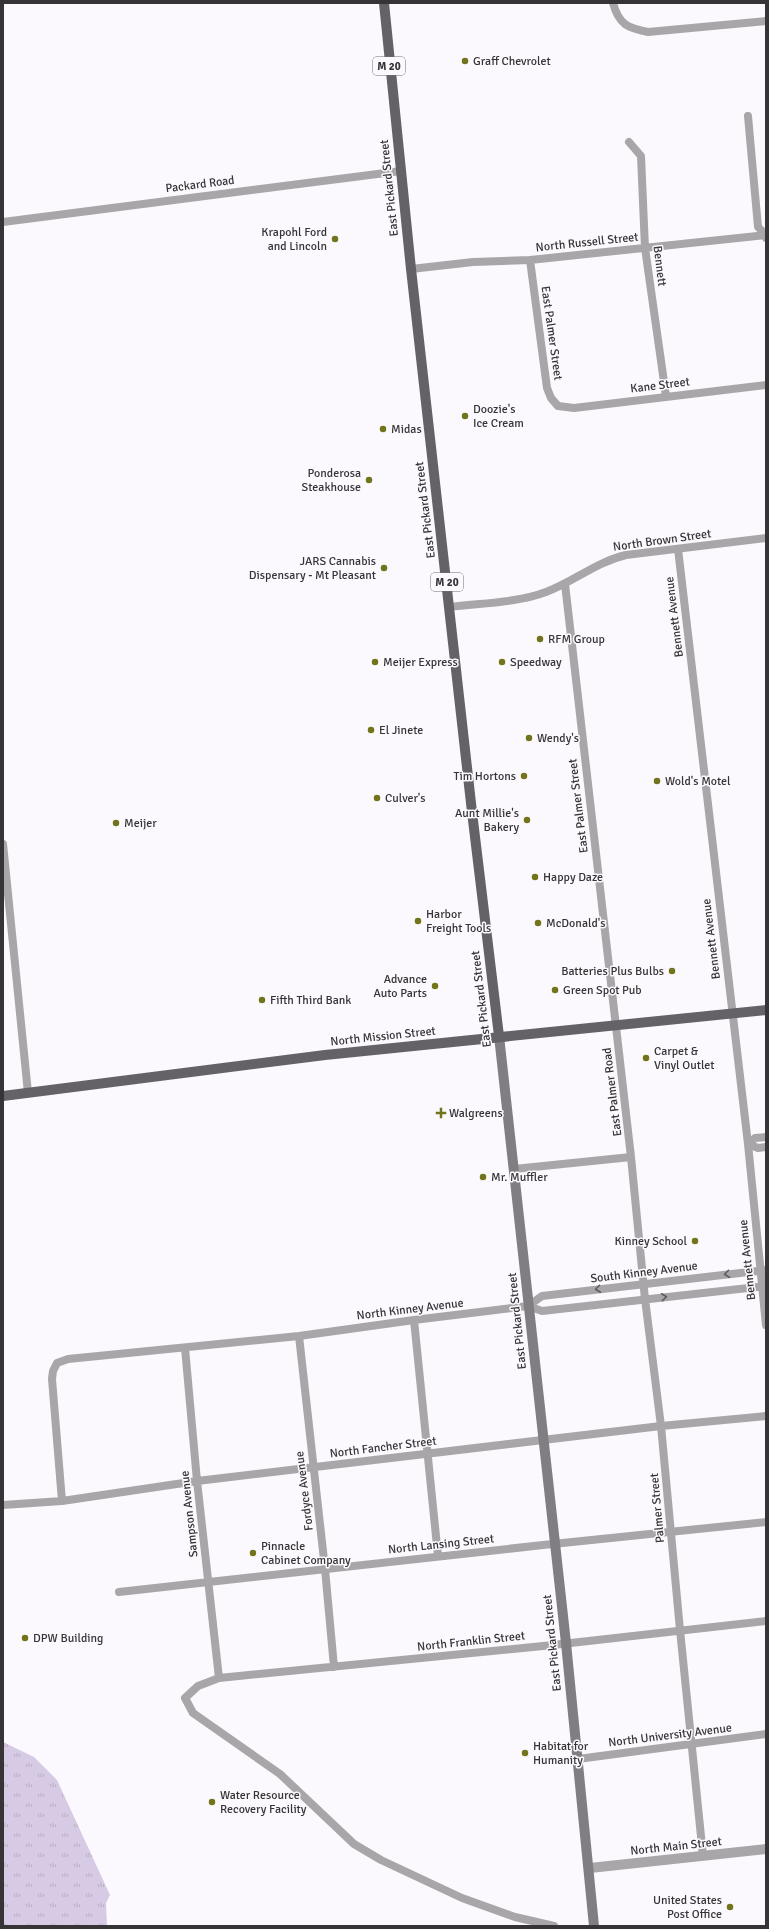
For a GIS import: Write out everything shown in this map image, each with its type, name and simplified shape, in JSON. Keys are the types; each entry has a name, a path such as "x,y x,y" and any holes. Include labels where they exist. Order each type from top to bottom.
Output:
{"main road":[{"name":"East Pickard Street","path":"384,3 400,171 544,1440 590,1868 594,1926"},
{"name":"North Mission Street","path":"3,1096 325,1055 616,1024 766,1010"}],"street":[{"path":"613,3 621,22 630,28 648,32 766,20"},
{"path":"748,116 758,227 766,236"},
{"name":"Bennett","path":"629,142 640,156 645,248 666,396"},
{"name":"Packard Road","path":"3,222 400,171"},
{"name":"North Russell Street","path":"411,269 473,262 530,260 766,236"},
{"name":"East Palmer Street","path":"530,260 547,388 551,398 558,406"},
{"name":"Kane Street","path":"558,406 574,408 766,385"},
{"name":"North Brown Street","path":"450,607 526,598 545,593 565,584 609,559 626,555 766,538"},
{"name":"Bennett Avenue","path":"678,549 763,1270 766,1325"},
{"name":"East Palmer Street","path":"565,584 616,1024"},
{"path":"3,844 28,1093"},
{"name":"East Palmer Road","path":"616,1024 631,1157"},
{"path":"766,1136 755,1138 748,1144 758,1148 766,1147"},
{"path":"514,1169 631,1157"},
{"name":"Palmer Street","path":"631,1157 645,1284 645,1298 661,1426 672,1532 680,1630 703,1856"},
{"name":"South Kinney Avenue","path":"528,1306 542,1296 763,1270"},
{"name":"North Kinney Avenue","path":"62,1501 52,1379 53,1371 57,1363 68,1359 299,1336 528,1306 542,1311 645,1298 764,1286"},
{"path":"414,1320 438,1556"},
{"name":"Fordyce Avenue","path":"299,1336 325,1569 334,1667"},
{"name":"Sampson Avenue","path":"185,1348 197,1481 219,1678"},
{"name":"North Fancher Street","path":"3,1505 62,1501 197,1481 428,1453 661,1426 766,1416"},
{"name":"North Lansing Street","path":"119,1592 438,1556 766,1522"},
{"name":"North Franklin Street","path":"554,1926 515,1917 462,1898 381,1860 354,1844 314,1808 280,1774 193,1713 185,1698 198,1686 219,1678 766,1621"},
{"name":"North University Avenue","path":"578,1759 766,1734"},
{"name":"North Main Street","path":"590,1868 766,1849"}],"green space":[{"path":"3,1742 34,1757 57,1780 110,1895 106,1903 107,1926 3,1926"}],"place":[{"name":"Graff Chevrolet","path":"465,61"},
{"name":"Krapohl Ford and Lincoln","path":"335,239"},
{"name":"Doozie's Ice Cream","path":"465,416"},
{"name":"Midas","path":"383,429"},
{"name":"Ponderosa Steakhouse","path":"369,480"},
{"name":"JARS Cannabis Dispensary - Mt Pleasant","path":"384,568"},
{"name":"RFM Group","path":"540,639"},
{"name":"Meijer Express","path":"375,662"},
{"name":"Speedway","path":"502,662"},
{"name":"El Jinete","path":"371,730"},
{"name":"Wendy's","path":"529,738"},
{"name":"Tim Hortons","path":"524,776"},
{"name":"Wold's Motel","path":"657,781"},
{"name":"Culver's","path":"377,798"},
{"name":"Aunt Millie's Bakery","path":"527,820"},
{"name":"Meijer","path":"116,823"},
{"name":"Happy Daze","path":"535,877"},
{"name":"Harbor Freight Tools","path":"418,921"},
{"name":"McDonald's","path":"538,923"},
{"name":"Batteries Plus Bulbs","path":"672,971"},
{"name":"Advance Auto Parts","path":"435,986"},
{"name":"Green Spot Pub","path":"555,990"},
{"name":"Fifth Third Bank","path":"262,1000"},
{"name":"Carpet & Vinyl Outlet","path":"646,1058"},
{"name":"Walgreens","path":"441,1113"},
{"name":"Mr. Muffler","path":"483,1177"},
{"name":"Kinney School","path":"695,1241"},
{"name":"Pinnacle Cabinet Company","path":"253,1553"},
{"name":"DPW Building","path":"25,1638"},
{"name":"Habitat for Humanity","path":"525,1753"},
{"name":"Water Resource Recovery Facility","path":"212,1802"},
{"name":"United States Post Office","path":"730,1907"}]}
